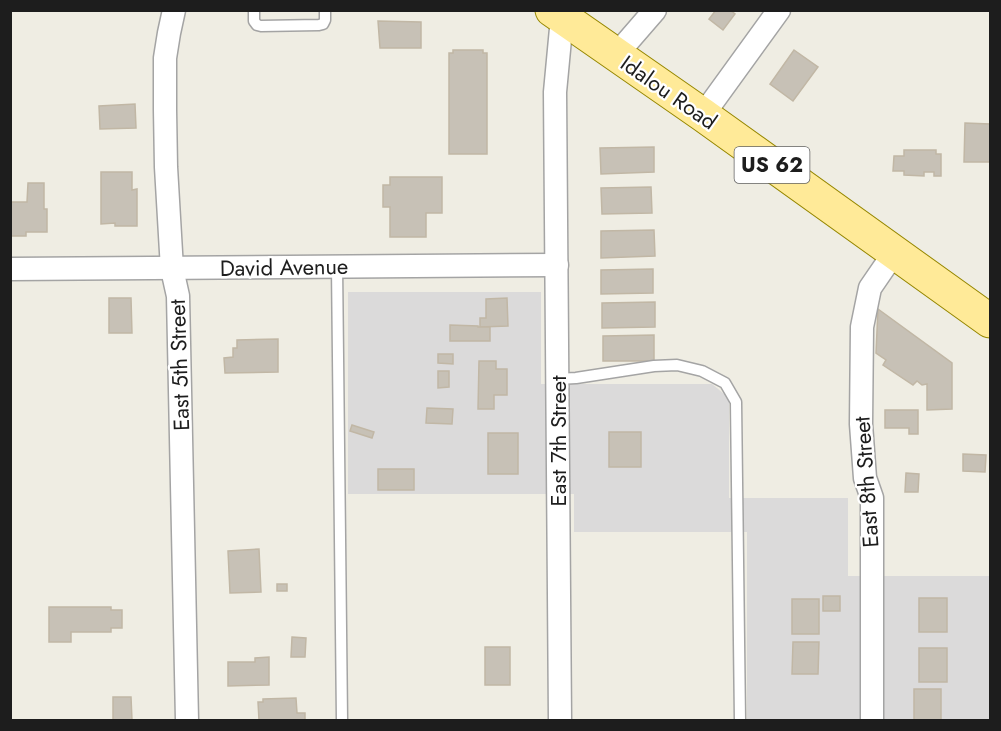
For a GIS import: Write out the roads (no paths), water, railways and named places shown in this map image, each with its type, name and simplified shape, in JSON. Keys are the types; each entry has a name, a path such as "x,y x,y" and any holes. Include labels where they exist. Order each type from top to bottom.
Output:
{"main road":[{"name":"Idalou Road","path":"557,14 703,115 990,321"}],"street":[{"name":"East 5th Street","path":"174,10 165,58 166,166 172,269 178,296 187,720"},
{"path":"616,55 655,10"},
{"path":"703,115 779,10"},
{"name":"East 7th Street","path":"557,14 555,92 560,720"},
{"name":"East 8th Street","path":"872,720 872,498 865,478 861,424 862,327 870,288 894,253"},
{"name":"David Avenue","path":"10,269 557,265"}],"lane":[{"path":"254,10 255,21 261,26 319,25 325,20 325,10"},
{"path":"337,266 342,720"},
{"path":"557,379 677,365 702,371 725,382 736,402 741,720"}]}
